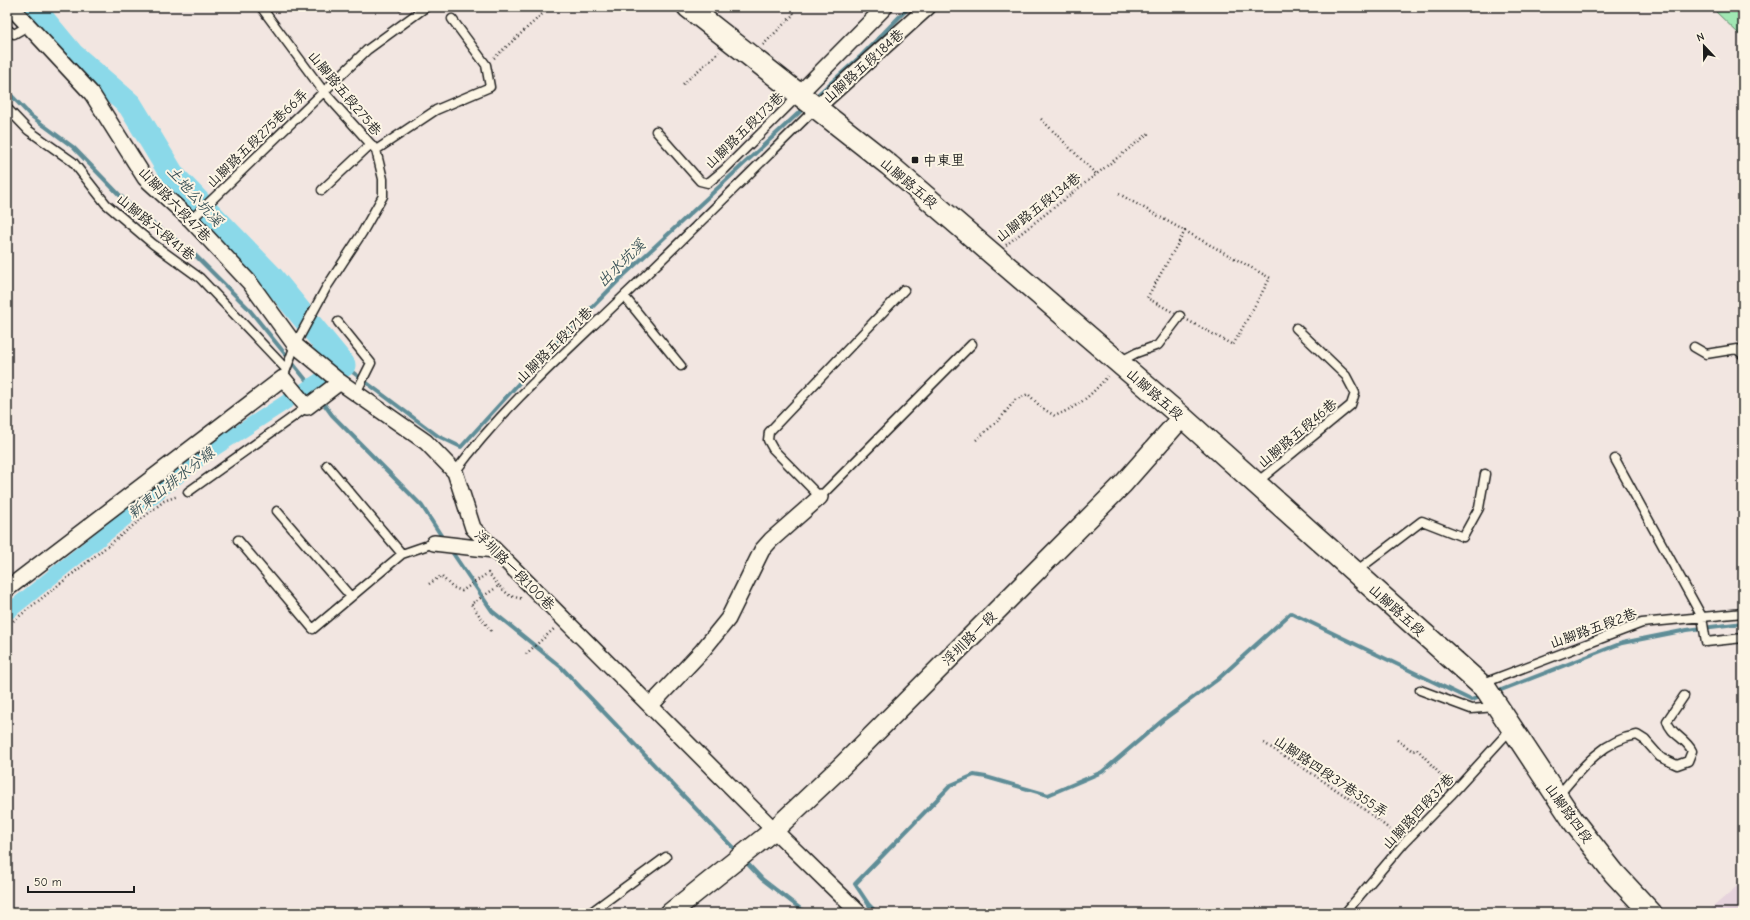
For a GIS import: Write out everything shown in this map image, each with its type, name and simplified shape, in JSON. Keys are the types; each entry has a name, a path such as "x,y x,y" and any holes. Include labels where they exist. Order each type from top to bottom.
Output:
{"main road":[{"path":"688,7 799,94"},
{"name":"山腳路五段","path":"799,94 815,109 889,166 1182,417 1483,687 1497,706"},
{"name":"山腳路四段","path":"1497,706 1556,797 1610,867 1651,913"}],"street":[{"name":"山腳路六段47巷","path":"11,7 92,94 145,178 191,220 250,283 295,345 340,382"},
{"path":"799,94 885,7"},
{"name":"山腳路五段184巷","path":"815,109 928,7"},
{"path":"7,589 285,373 307,407 340,382"},
{"name":"浮圳路一段100巷","path":"340,382 426,442 455,472 473,528 774,830 859,913"},
{"name":"浮圳路一段","path":"670,913 774,830 842,766 1123,484 1182,417"},
{"path":"651,705 702,651 728,619 762,550 771,540 820,497"},
{"path":"434,543 494,550"}],"lane":[{"name":"山腳路五段275巷","path":"261,7 324,92 374,147 383,179 383,196 315,307 295,345"},
{"name":"山腳路五段275巷66弄","path":"191,220 367,50 426,7"},
{"path":"322,190 374,147 436,110 490,87 486,65 452,19"},
{"path":"7,29 14,34 28,26"},
{"name":"山腳路五段173巷","path":"656,131 700,181 708,182 725,170 799,94"},
{"name":"山腳路六段41巷","path":"7,108 28,130 72,162 106,204 153,244 200,278 285,373"},
{"name":"山腳路五段171巷","path":"455,472 475,446 564,351 624,296 815,109"},
{"path":"904,290 769,432 768,440 773,449 820,497 972,344"},
{"path":"624,296 680,366"},
{"path":"1118,363 1136,353 1158,345 1180,316"},
{"path":"338,322 371,363 356,393"},
{"name":"山腳路五段46巷","path":"1256,484 1351,405 1355,393 1346,376 1296,328"},
{"path":"285,373 295,345"},
{"path":"1694,347 1706,354 1737,349 1743,355"},
{"path":"188,492 307,407"},
{"path":"1615,459 1702,617 1706,642 1743,638"},
{"path":"327,465 402,554"},
{"path":"1354,572 1422,521 1464,537 1479,508 1485,474"},
{"path":"278,511 351,597"},
{"path":"238,540 313,629 402,554 434,543"},
{"name":"山腳路五段2巷","path":"1483,687 1642,623 1743,614"},
{"path":"1420,690 1471,709 1497,706"},
{"path":"1556,797 1589,760 1606,747 1627,736 1637,735 1645,740 1660,757 1677,765 1688,761 1692,751 1689,744 1669,729 1667,721 1684,696"},
{"name":"山腳路四段37巷","path":"1346,913 1404,843 1451,795 1512,728"},
{"path":"590,913 666,857"}],"path":[{"path":"486,65 550,7"},
{"path":"751,56 794,14 790,7"},
{"path":"683,84 732,41"},
{"name":"山腳路五段134巷","path":"1041,119 1096,174"},
{"name":"山腳路五段134巷","path":"993,255 1149,133"},
{"path":"1119,194 1270,278 1233,345 1147,298 1185,231"},
{"path":"976,440 1000,419 1015,400 1028,394 1042,408 1055,416 1076,406 1089,397 1118,363"},
{"path":"7,626 164,501 188,492"},
{"path":"429,584 441,576 457,589 462,591 488,573 510,596 517,599 524,599 539,594"},
{"path":"491,631 471,604 499,586"},
{"path":"526,654 564,619"},
{"path":"1397,740 1413,751 1417,749 1448,782 1451,795"},
{"name":"山腳路四段37巷355弄","path":"1264,743 1375,818 1404,843"}],"shaded area":[{"path":"1743,881 1743,913 1706,913"}],"green space":[{"path":"1711,7 1743,7 1743,38"}],"waterway":[{"name":"土地公坑溪","path":"35,7 38,14 72,55 130,105 173,176 271,277 343,365"},
{"name":"出水坑溪","path":"814,98 861,56 909,7"},
{"path":"7,91 31,116 73,147 135,211 191,251 248,308 311,386 332,415 422,506 444,540"},
{"name":"出水坑溪","path":"343,365 438,436 461,447 539,361 622,277 805,107"},
{"name":"新東山排水分線","path":"7,613 203,456 343,365"},
{"path":"450,549 492,611 561,667 737,852"},
{"path":"877,913 869,905 855,884 951,785 974,775 986,777 1048,795 1102,772 1163,720 1217,680 1291,613 1471,700 1484,696"},
{"path":"1496,692 1622,643 1687,630 1743,623"},
{"path":"744,860 762,879 806,913"}],"place":[{"name":"中東里","path":"915,160"}]}
